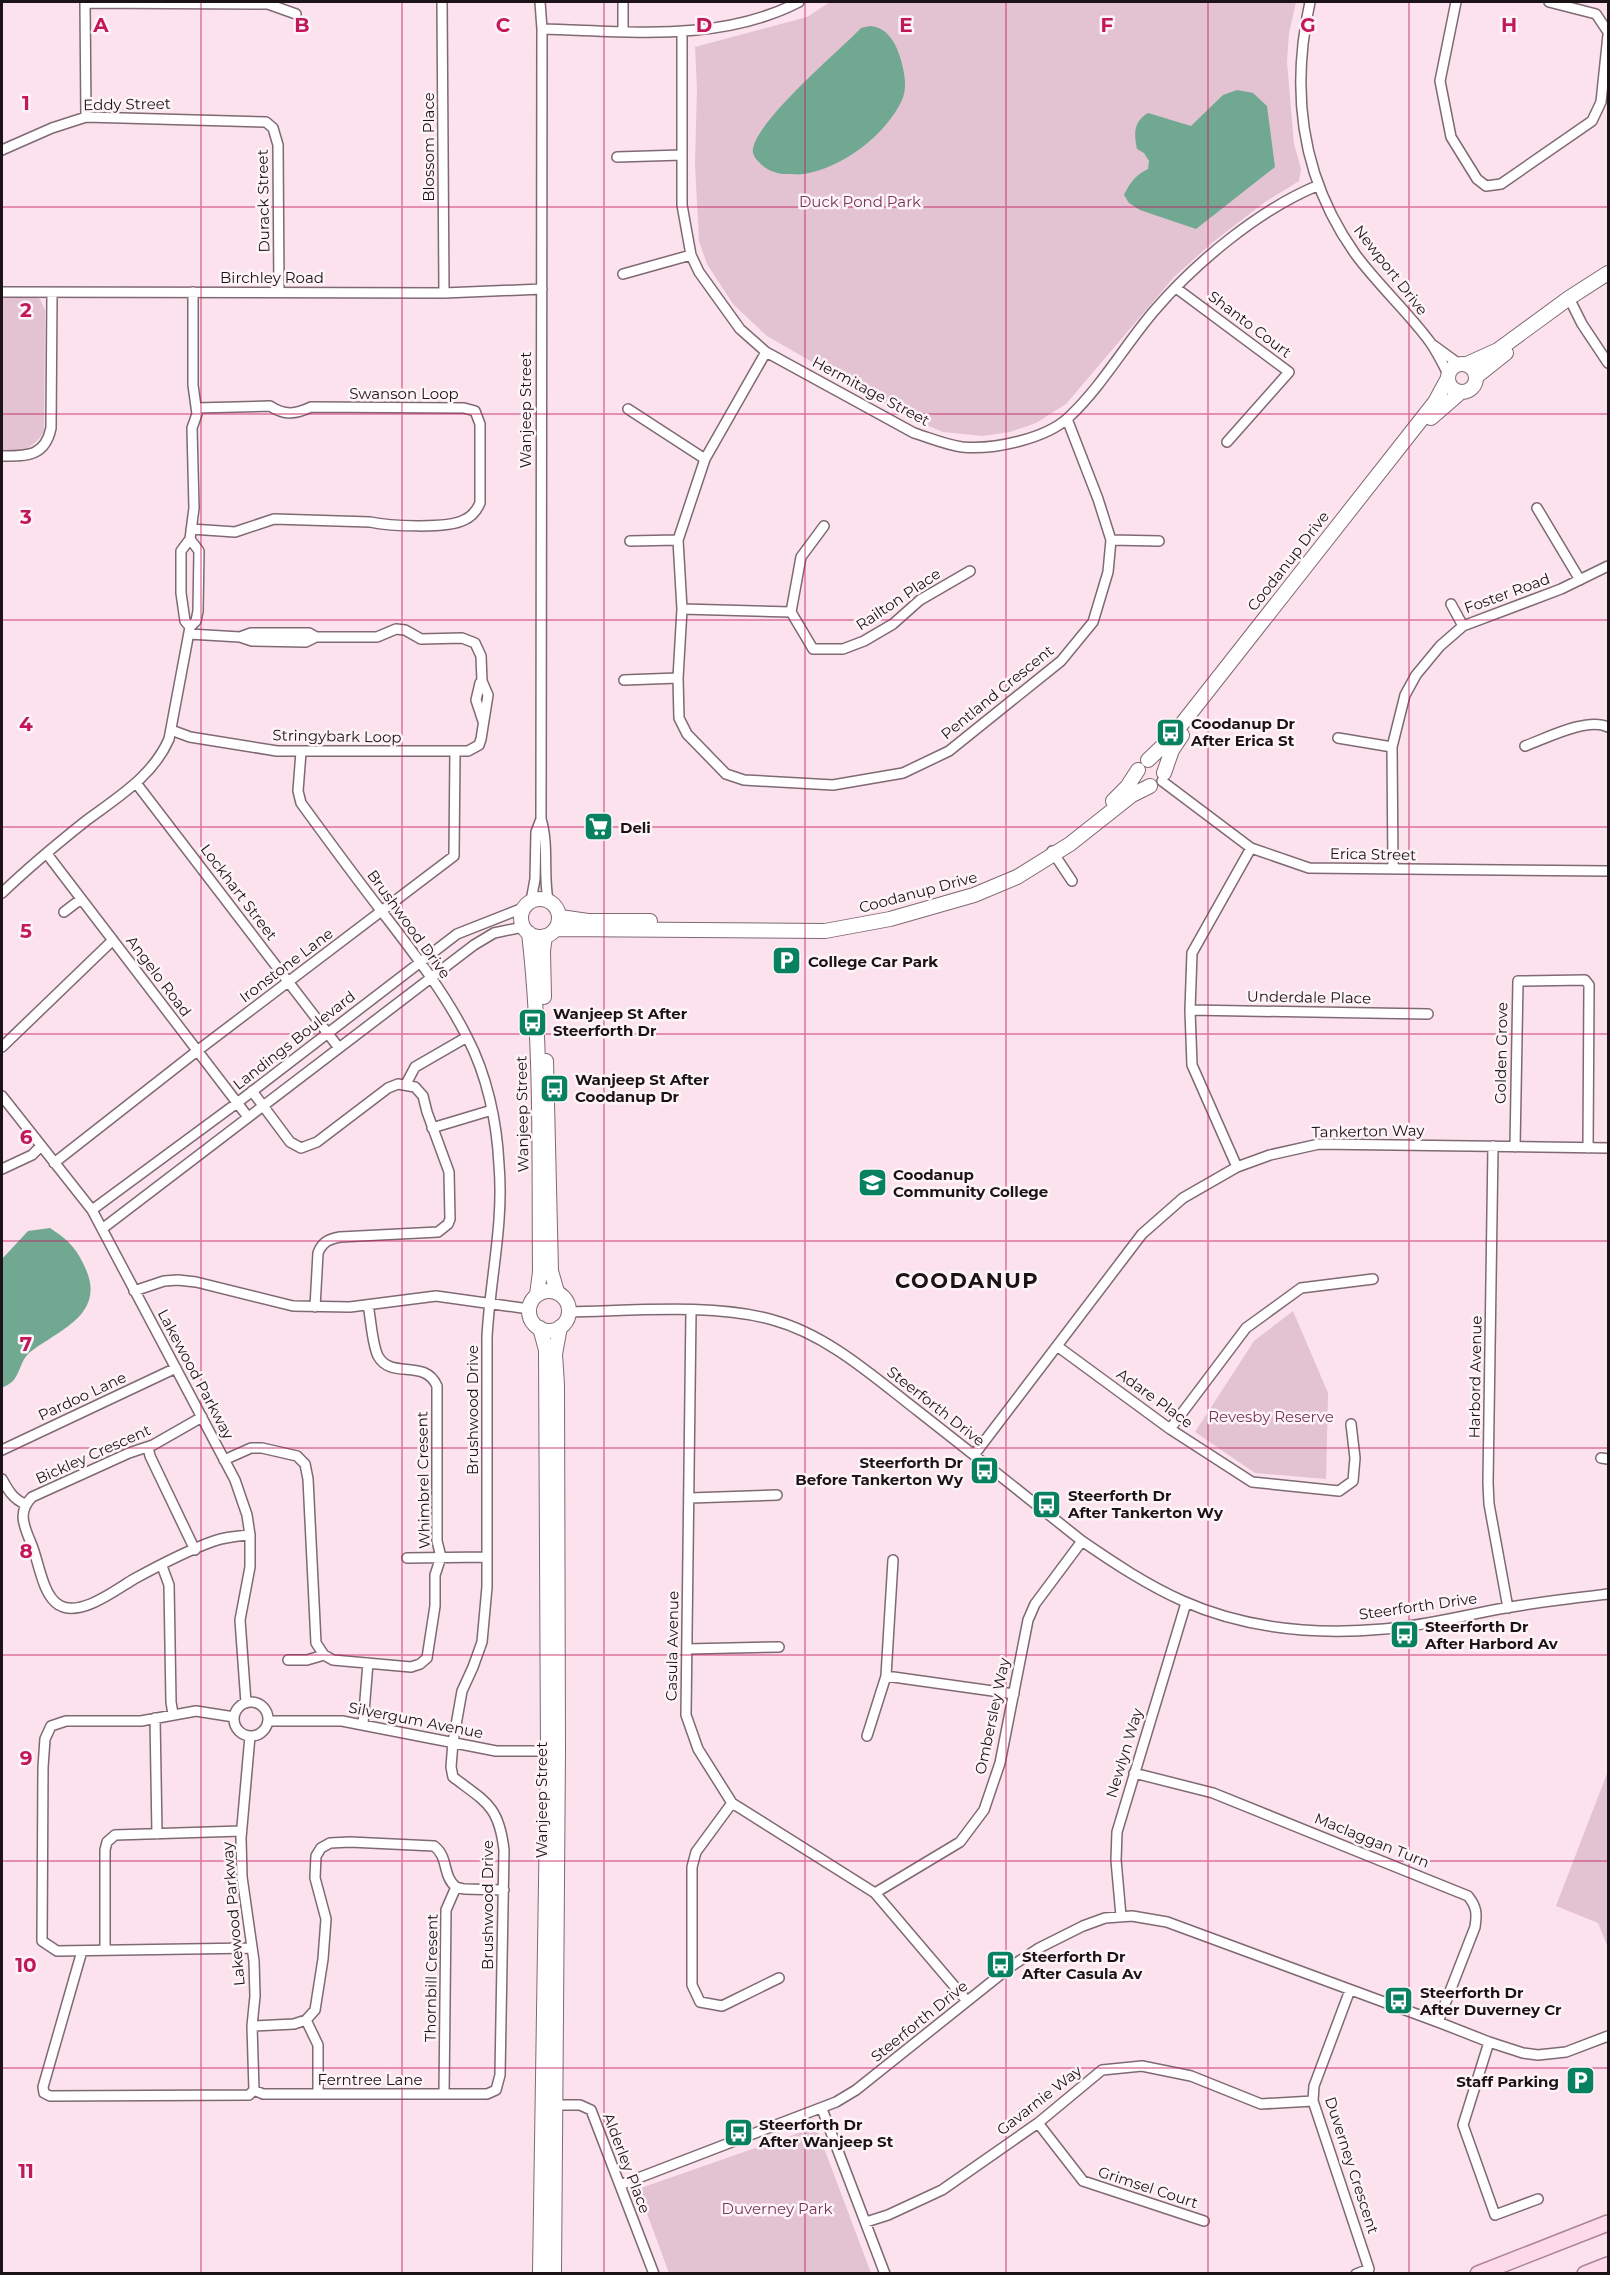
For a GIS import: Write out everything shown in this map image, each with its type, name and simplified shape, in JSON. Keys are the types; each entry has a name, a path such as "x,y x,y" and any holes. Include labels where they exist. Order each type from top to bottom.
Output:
{"main road":[{"path":"1476,376 1608,273"},
{"path":"1463,364 1473,368 1476,376 1473,388 1461,392 1454,389 1448,376 1452,368 1498,350 1571,302 1608,282"},
{"name":"Coodanup Drive","path":"1148,760 1170,738 1435,402 1448,376"},
{"name":"Coodanup Drive","path":"553,927 588,921 773,923 853,920 898,911 962,892 1002,876 1086,833 1132,795 1159,780 1178,741 1406,448 1436,412 1461,392"},
{"path":"1148,760 1159,762 1159,780 1142,783 1138,771 1142,763 1148,760"},
{"name":"Coodanup Drive","path":"1053,851 1116,799 1138,771"},
{"path":"537,899 548,900 556,907 553,927 539,937 526,930 521,921 527,904 537,899"},
{"name":"Wanjeep Street","path":"553,927 543,951 551,1271 557,1293"},
{"name":"Wanjeep Street","path":"526,930 536,1012 540,1272 537,1295"},
{"path":"547,1291 557,1293 566,1300 568,1318 560,1327 550,1330 540,1328 532,1320 529,1309 537,1295 547,1291"},
{"name":"Wanjeep Street","path":"540,2274 548,2105 557,1385 555,1354 560,1327"},
{"name":"Wanjeep Street","path":"540,1328 546,1350 553,1751"},
{"name":"Wanjeep Street","path":"548,2105 554,2274"},
{"path":"1478,2274 1608,2223"},
{"path":"1586,2274 1608,2265"}],"street":[{"path":"86,117 85,2 268,4 296,14"},
{"name":"Blossom Place","path":"442,2 444,293"},
{"name":"Wanjeep Street","path":"540,2 542,29 541,819 545,834 548,900"},
{"path":"623,2 623,31"},
{"path":"542,29 682,32 720,28 751,21 787,4 799,2"},
{"name":"Newport Drive","path":"1310,2 1300,63 1300,100 1307,144 1319,185 1332,216 1356,255 1431,343 1448,376"},
{"path":"1456,2 1440,81 1451,137 1477,179 1486,186 1501,184 1592,121 1601,102 1608,34 1596,14 1549,2"},
{"name":"Hermitage Street","path":"682,32 682,205 691,255 715,296 740,329 766,352 914,433 938,441 963,447 1011,444 1046,431 1067,419 1155,310 1219,248 1266,213 1293,196 1319,185"},
{"name":"Eddy Street","path":"2,150 52,128 86,117 259,121"},
{"name":"Durack Street","path":"259,121 266,122 273,129 278,146 279,292"},
{"path":"617,157 682,155"},
{"path":"623,274 691,255"},
{"name":"Shanto Court","path":"1176,288 1289,372 1227,442"},
{"name":"Birchley Road","path":"2,292 52,294 444,293 542,289"},
{"path":"189,631 184,621 182,602 181,551 191,534 194,508 192,428 197,414 193,386 193,292"},
{"path":"2,456 24,456 35,453 49,438 51,429 52,294"},
{"path":"1571,302 1608,363"},
{"name":"Newport Drive","path":"1431,343 1463,364"},
{"name":"Pentland Crescent","path":"766,352 705,459 678,540 682,609 678,678 680,718 687,734 726,774 744,780 833,785 903,773 949,751 1061,661 1093,622 1108,572 1111,540 1067,419"},
{"name":"Swanson Loop","path":"191,534 236,532 274,519 370,522 385,525 451,524 465,520 478,509 480,503 480,424 475,411 464,408 311,407 297,414 277,411 270,406 196,408"},
{"path":"628,409 705,459"},
{"path":"1537,508 1580,580"},
{"path":"682,609 791,612 801,557 824,526"},
{"path":"2,893 46,854 136,783 166,747 189,631 196,621 198,611 199,551 191,534"},
{"path":"630,541 678,540"},
{"path":"1111,540 1159,541"},
{"name":"Foster Road","path":"1393,869 1392,747 1404,695 1416,675 1440,646 1463,626 1561,589 1608,566"},
{"name":"Railton Place","path":"791,612 813,649 843,649 877,634 920,600 969,571"},
{"path":"1451,604 1463,626"},
{"name":"Stringybark Loop","path":"171,730 190,737 277,752 468,751 478,745 481,739 488,695 482,681 481,656 475,643 462,638 421,639 405,630 396,629 370,638 316,637 306,642 252,641 240,637 189,631"},
{"path":"624,680 678,678"},
{"path":"1525,746 1580,725 1608,727"},
{"path":"1338,738 1392,747"},
{"name":"Ironstone Lane","path":"54,1163 288,981 454,856 455,751"},
{"name":"Brushwood Drive","path":"301,752 298,791 301,804 419,962 467,1037 492,1110 500,1165 501,1211 497,1259 489,1303 487,1587 482,1642 462,1691 451,1767 453,1777 483,1797 495,1812 502,1830 504,1890 500,2075 496,2090 487,2094"},
{"name":"Erica Street","path":"1159,780 1251,848 1309,868 1608,871"},
{"name":"Lockhart Street","path":"136,783 339,1048"},
{"name":"Wanjeep Street","path":"527,904 535,879 536,832 541,819"},
{"path":"1237,1167 1192,1065 1190,1010 1192,953 1251,848"},
{"path":"1053,851 1072,881"},
{"name":"Angelo Road","path":"46,854 248,1117"},
{"path":"64,912 81,899"},
{"name":"Landings Boulevard","path":"92,1210 237,1103 458,934 527,904"},
{"path":"102,1229 474,945 494,933 526,930"},
{"path":"2,1047 113,940"},
{"name":"Golden Grove","path":"1515,1147 1518,981 1585,981 1589,985 1588,1148"},
{"name":"Underdale Place","path":"1190,1010 1428,1014"},
{"path":"406,1084 415,1067 467,1037"},
{"path":"252,1091 290,1142 301,1148 308,1147 388,1088 406,1084 419,1090 449,1172 450,1220 438,1232 356,1235 330,1239 324,1243 318,1253 315,1307"},
{"name":"Lakewood Parkway","path":"2,1096 92,1210 238,1489 247,1515 250,1535 250,1567 240,1620 246,1703"},
{"path":"432,1128 492,1110"},
{"name":"Tankerton Way","path":"974,1455 1142,1234 1183,1197 1237,1167 1270,1155 1319,1144 1608,1148"},
{"path":"2,1169 32,1155 41,1146"},
{"name":"Harbord Avenue","path":"1493,1146 1488,1483 1489,1504 1508,1608"},
{"path":"1170,1430 1246,1328 1301,1288 1373,1279"},
{"path":"134,1291 164,1281 178,1280 196,1282 271,1302 315,1307 368,1305 436,1296 529,1309"},
{"name":"Whimbrel Cresent","path":"288,1660 307,1660 324,1655 333,1660 411,1668 427,1658 435,1606 435,1575 441,1557 437,1540 437,1386 433,1377 424,1372 393,1367 384,1363 377,1354 368,1305"},
{"name":"Steerforth Drive","path":"569,1312 690,1311 740,1314 772,1319 796,1328 847,1357 1082,1541 1143,1580 1186,1602 1228,1616 1269,1626 1346,1632 1407,1626 1508,1608 1608,1594"},
{"name":"Casula Avenue","path":"690,1311 690,1498 686,1715 698,1749 732,1803 875,1893 967,2001"},
{"name":"Adare Place","path":"1057,1346 1170,1430 1252,1482 1339,1491 1353,1481 1355,1458 1351,1424"},
{"name":"Pardoo Lane","path":"2,1450 176,1368"},
{"name":"Bickley Crescent","path":"202,1417 148,1447 129,1453 32,1497 26,1503 22,1520 38,1560 46,1591 58,1605 67,1608 80,1607 109,1595 134,1579 215,1540 250,1535"},
{"path":"148,1447 195,1550"},
{"path":"224,1460 251,1448 262,1448 297,1456 305,1464 308,1479 316,1643 324,1655"},
{"path":"2,1479 11,1495 26,1503"},
{"path":"690,1498 777,1495"},
{"name":"Ombersley Way","path":"875,1893 960,1842 984,1810 1000,1763 1028,1620 1035,1604 1082,1541"},
{"path":"406,1558 487,1557"},
{"path":"867,1736 886,1676 893,1560"},
{"path":"162,1566 169,1584 173,1714"},
{"name":"Newlyn Way","path":"1121,1916 1116,1860 1117,1832 1186,1602"},
{"path":"687,1648 779,1647"},
{"path":"363,1724 368,1664"},
{"path":"886,1676 1014,1694"},
{"path":"246,1703 257,1703 266,1710 268,1721 265,1729 259,1735 250,1736 241,1733 234,1717 238,1708 246,1703"},
{"path":"234,1717 196,1711 132,1722 66,1721 51,1726 45,1739 42,1941 57,1951 252,1948"},
{"path":"154,1718 157,1834"},
{"name":"Silvergum Avenue","path":"268,1721 342,1721 496,1751 553,1751"},
{"name":"Lakewood Parkway","path":"250,1736 241,1831 242,1877 252,1948 255,1996 252,2026 254,2090"},
{"name":"Maclaggan Turn","path":"1134,1773 1213,1793 1468,1896 1475,1905 1477,1916 1475,1927 1438,2022"},
{"path":"732,1803 696,1851 692,1867 692,1985 700,2002 722,2006 779,1978"},
{"path":"105,1950 105,1850 107,1842 115,1835 241,1831"},
{"path":"252,2026 294,2024 306,2020 315,2010 323,1959 326,1919 315,1878 316,1856 321,1848 339,1842 434,1846 444,1858 449,1880 456,1887 504,1890"},
{"name":"Thornbill Cresent","path":"444,2094 446,1910 456,1887"},
{"name":"Steerforth Drive","path":"620,2185 822,2109 856,2090 1010,1967 1039,1948 1095,1921 1121,1916 1167,1922 1523,2053 1548,2055 1566,2052 1608,2036"},
{"name":"Ferntree Lane","path":"82,1951 43,2087 44,2093 50,2096 249,2095 254,2090 263,2094 487,2094"},
{"name":"Duverney Crescent","path":"1350,1990 1314,2086 1313,2102 1369,2269 1356,2274"},
{"path":"306,2020 318,2045 318,2094"},
{"path":"1489,2042 1463,2125 1495,2215 1538,2199"},
{"name":"Gavarnie Way","path":"866,2222 888,2215 942,2190 1038,2123 1102,2070 1142,2066 1191,2076 1262,2104 1313,2102"},
{"name":"Alderley Place","path":"548,2105 580,2105 591,2110 654,2274"},
{"path":"822,2109 885,2274"},
{"name":"Grimsel Court","path":"1038,2123 1083,2181 1204,2221"}],"green space":[{"name":"Duck Pond Park","path":"830,2 1296,2 1289,33 1287,62 1294,144 1301,169 1299,181 1265,202 1213,242 1174,277 1066,404 1036,423 1010,432 983,436 943,432 907,417 767,336 733,304 707,264 699,241 695,164 697,89 695,47 807,17"},
{"path":"2,295 29,295 40,299 45,310 44,432 31,446 2,452"},
{"name":"Revesby Reserve","path":"1293,1311 1328,1393 1326,1479 1255,1473 1195,1432 1254,1341"},
{"path":"1608,1771 1608,1948 1598,1923 1556,1906"},
{"name":"Duverney Park","path":"816,2127 871,2273 669,2273 638,2189"}],"shaded area":[{"path":"877,27 887,34 898,51 905,86 904,96 895,113 861,148 833,165 802,174 782,174 764,166 753,151 758,137 768,122 797,89 861,28"},
{"path":"1237,90 1253,93 1267,106 1275,167 1196,229 1140,210 1129,203 1124,195 1126,190 1137,176 1148,169 1149,161 1144,153 1137,149 1135,138 1137,124 1140,120 1148,113 1191,126 1223,95"},
{"path":"50,1228 73,1247 80,1258 91,1287 89,1300 84,1311 75,1321 29,1353 13,1381 2,1388 2,1259 28,1231"}],"place":[{"name":"Coodanup Dr After Erica St","path":"1170,732"},
{"name":"Deli","path":"599,827"},
{"name":"College Car Park","path":"787,961"},
{"name":"Wanjeep St After Steerforth Dr","path":"532,1022"},
{"name":"Wanjeep St After Coodanup Dr","path":"554,1088"},
{"name":"Coodanup Community College","path":"872,1183"},
{"name":"Steerforth Dr Before Tankerton Wy","path":"984,1471"},
{"name":"Steerforth Dr After Tankerton Wy","path":"1047,1504"},
{"name":"Steerforth Dr After Harbord Av","path":"1404,1635"},
{"name":"Steerforth Dr After Casula Av","path":"1001,1965"},
{"name":"Steerforth Dr After Duverney Cr","path":"1399,2001"},
{"name":"Staff Parking","path":"1580,2081"},
{"name":"Steerforth Dr After Wanjeep St","path":"738,2133"}],"district":[{"name":"COODANUP","path":"967,1280"}]}
